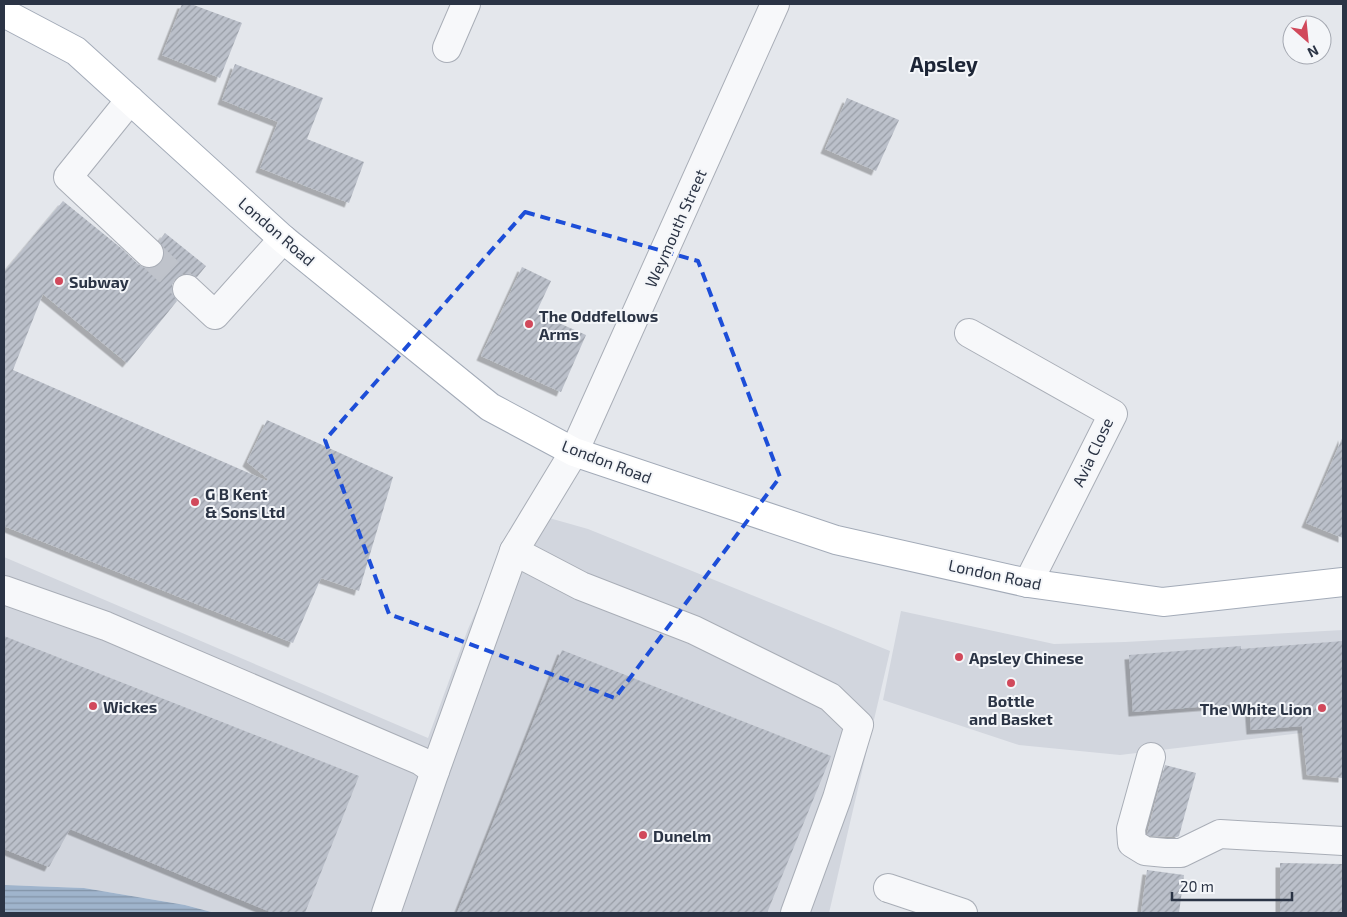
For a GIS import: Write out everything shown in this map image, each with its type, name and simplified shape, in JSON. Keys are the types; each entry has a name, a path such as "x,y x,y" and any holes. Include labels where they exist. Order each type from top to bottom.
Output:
{"main road":[{"name":"London Road","path":"4,13 76,51 284,239 490,407 574,452 836,540 1028,582 1163,602 1343,582"}],"street":[{"path":"447,48 466,4"},
{"name":"Weymouth Street","path":"386,913 514,551 574,452 775,4"},
{"path":"130,100 68,177 149,254"},
{"path":"187,289 214,315 284,239"},
{"name":"Avia Close","path":"969,333 1113,414 1028,582"},
{"path":"514,551 582,586 694,630 830,698 859,725 837,798 795,913"},
{"path":"4,590 106,626 422,761 435,771"},
{"path":"1151,757 1132,829 1132,843 1145,851 1181,853 1220,834 1343,841"},
{"path":"888,888 963,913"}],"highlighted area":[{"path":"525,212 698,261 780,477 615,698 389,614 325,440"}],"shaded area":[{"path":"521,510 588,529 890,651 829,913 215,913 185,905 84,888 4,885 4,557 428,738 468,629"},
{"path":"901,611 1054,644 1343,630 1343,728 1120,755 1019,745 883,700"}],"water":[{"path":"4,885 84,888 185,905 215,913 4,913"}],"building":[{"path":"182,4 191,4 242,23 220,78 162,55"},
{"path":"235,64 323,98 307,139 364,162 349,203 260,168 278,122 222,100"},
{"path":"847,98 899,120 876,171 825,149"},
{"name":"G B Kent & Sons Ltd","path":"63,201 145,268 153,268 161,263 164,249 159,241 165,233 206,266 197,277 183,274 175,279 172,285 172,293 177,301 127,363 43,294 13,370 267,481 268,479 247,462 267,420 393,477 359,591 321,578 293,643 4,526 4,272"},
{"name":"The Oddfellows Arms","path":"522,267 551,281 536,313 586,335 561,392 481,356"},
{"path":"1343,436 1343,538 1306,523"},
{"name":"Wickes","path":"4,636 359,776 305,913 273,913 70,829 49,867 4,849"},
{"path":"1343,641 1343,778 1307,775 1302,726 1251,730 1249,703 1133,712 1129,655 1241,646 1241,649"},
{"name":"Dunelm","path":"562,650 831,756 767,913 457,913"},
{"path":"1165,765 1196,773 1179,836 1177,837 1150,836 1147,834"},
{"path":"1280,863 1343,864 1343,913 1280,913"},
{"path":"1147,870 1184,875 1179,913 1141,913"}],"tunnel":[{"path":"149,253 187,289"}],"place":[{"name":"Subway","path":"59,281"},
{"name":"The Oddfellows Arms","path":"529,324"},
{"name":"G B Kent & Sons Ltd","path":"195,502"},
{"name":"Apsley Chinese","path":"959,657"},
{"name":"Bottle and Basket","path":"1011,683"},
{"name":"Wickes","path":"93,706"},
{"name":"The White Lion","path":"1322,708"},
{"name":"Dunelm","path":"643,835"}],"district":[{"name":"Apsley","path":"944,63"}]}
